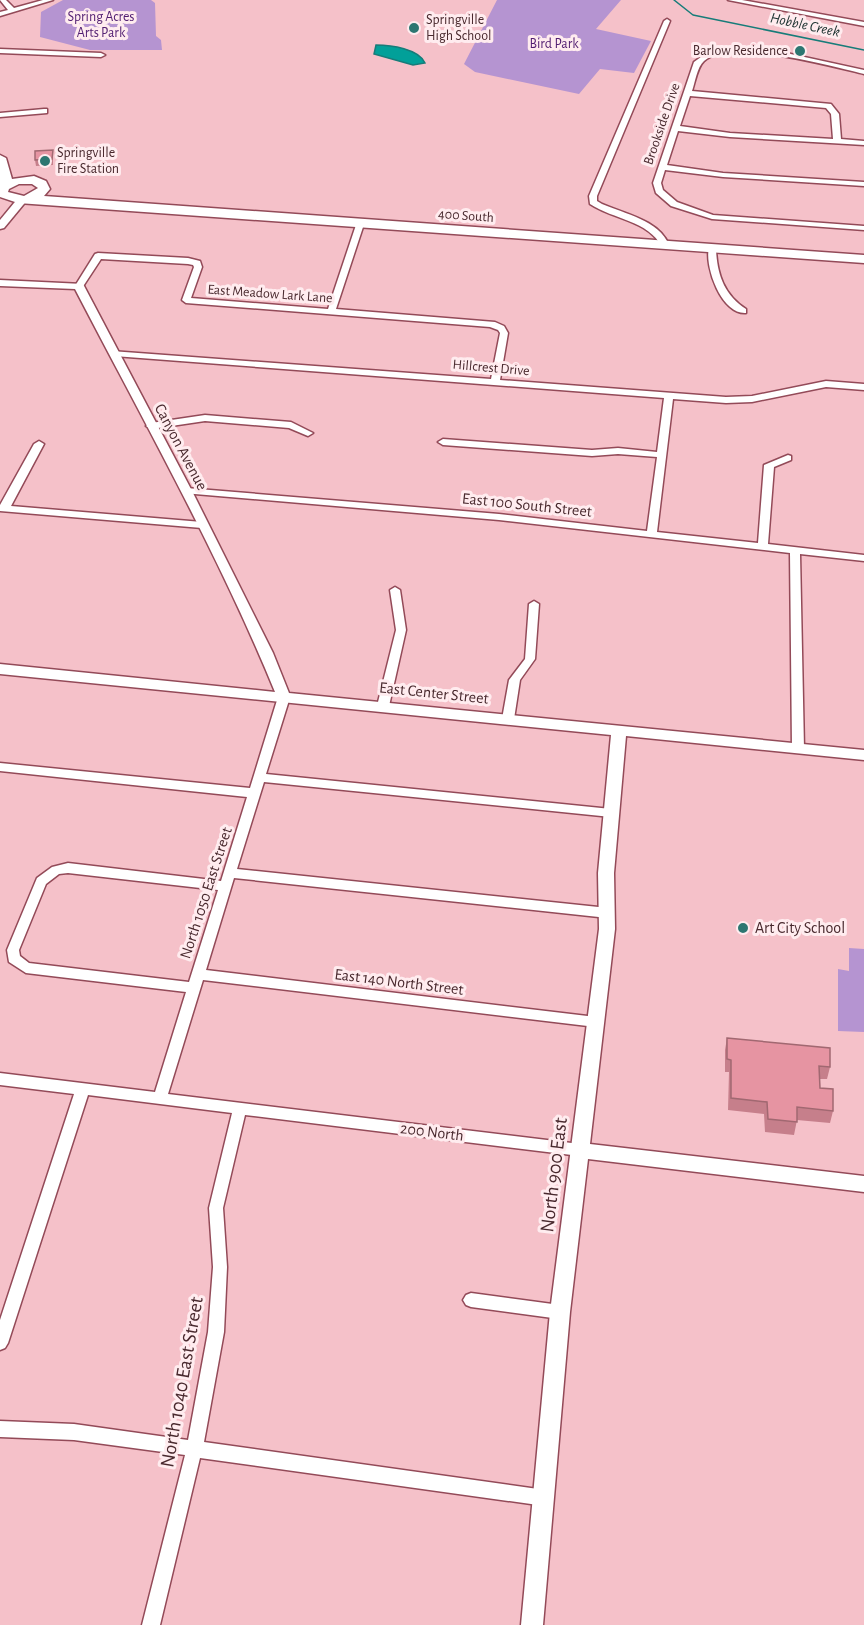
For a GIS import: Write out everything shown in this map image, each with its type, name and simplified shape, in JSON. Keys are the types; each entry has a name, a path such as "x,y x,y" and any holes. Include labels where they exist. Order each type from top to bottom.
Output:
{"main road":[{"path":"0,158 3,183"},
{"name":"400 South","path":"3,183 28,180 38,182 49,195 66,202"},
{"name":"400 South","path":"3,183 26,199 864,259"},
{"path":"26,199 39,195 44,189"}],"street":[{"path":"2,0 14,11"},
{"path":"0,14 50,0"},
{"path":"731,0 864,24"},
{"path":"665,245 655,231 599,206 593,202 593,196 667,21"},
{"name":"Brookside Drive","path":"864,72 754,50 724,50 709,53 699,60 663,167 657,178 659,191 674,204 693,213 723,218 864,228"},
{"path":"0,51 101,55"},
{"path":"686,93 820,104 833,110 837,142"},
{"path":"0,115 44,111"},
{"path":"675,128 864,143"},
{"path":"663,167 723,175 864,184"},
{"path":"3,183 9,202 9,213"},
{"path":"0,226 9,213 26,199"},
{"path":"331,312 360,224"},
{"path":"712,249 712,266 728,303 743,311"},
{"name":"East Meadow Lark Lane","path":"79,286 98,256 188,261 197,262 198,267 186,300 492,324 501,328 504,333 495,382"},
{"path":"0,283 79,286"},
{"name":"Canyon Avenue","path":"79,286 186,491 266,653 284,697"},
{"name":"Hillcrest Drive","path":"114,353 738,400 826,384 864,387"},
{"path":"652,533 669,396"},
{"path":"151,426 205,418 291,425 308,433"},
{"path":"443,442 592,453 618,451 663,455"},
{"path":"39,444 2,508 202,525"},
{"path":"763,546 769,465 788,458"},
{"name":"East 100 South Street","path":"186,491 499,517 864,558"},
{"path":"795,550 798,749"},
{"path":"383,706 401,630 395,590"},
{"path":"508,719 515,680 530,659 534,604"},
{"name":"East Center Street","path":"0,669 864,755"},
{"name":"North 1050 East Street","path":"160,1098 284,697"},
{"name":"North 900 East","path":"532,1625 560,1312 608,913 606,873 619,731"},
{"path":"0,767 254,793"},
{"path":"259,777 611,813"},
{"path":"193,988 26,968 14,958 13,950 41,881 56,870 68,868 227,886"},
{"path":"231,873 608,913"},
{"name":"East 140 North Street","path":"198,974 596,1022"},
{"name":"200 North","path":"0,1079 864,1184"},
{"path":"0,1343 83,1089"},
{"name":"North 1040 East Street","path":"151,1625 194,1450 216,1332 220,1267 216,1208 240,1108"},
{"path":"471,1300 560,1312"},
{"path":"0,1429 24,1432 74,1432 545,1498"}],"green space":[{"name":"Spring Acres Arts Park","path":"63,0 151,0 155,3 156,36 161,40 162,50 90,50 40,37 41,12"},
{"name":"Bird Park","path":"497,0 621,0 596,29 651,41 634,73 600,69 579,94 475,72 464,64"},
{"path":"849,948 864,949 864,1032 838,1031 838,969 849,971"}],"water":[{"path":"376,45 411,51 422,58 425,63 413,65 374,54"}],"building":[{"path":"53,150 52,159 35,160 35,151"},
{"path":"727,1038 830,1048 830,1067 819,1066 820,1088 833,1089 833,1111 797,1107 797,1122 768,1119 767,1102 731,1098 731,1060 727,1059"}],"waterway":[{"name":"Hobble Creek","path":"674,0 693,15 864,50"}],"place":[{"name":"Springville High School","path":"414,28"},
{"name":"Barlow Residence","path":"800,51"},
{"name":"Springville Fire Station","path":"45,161"},
{"name":"Art City School","path":"743,928"}]}
